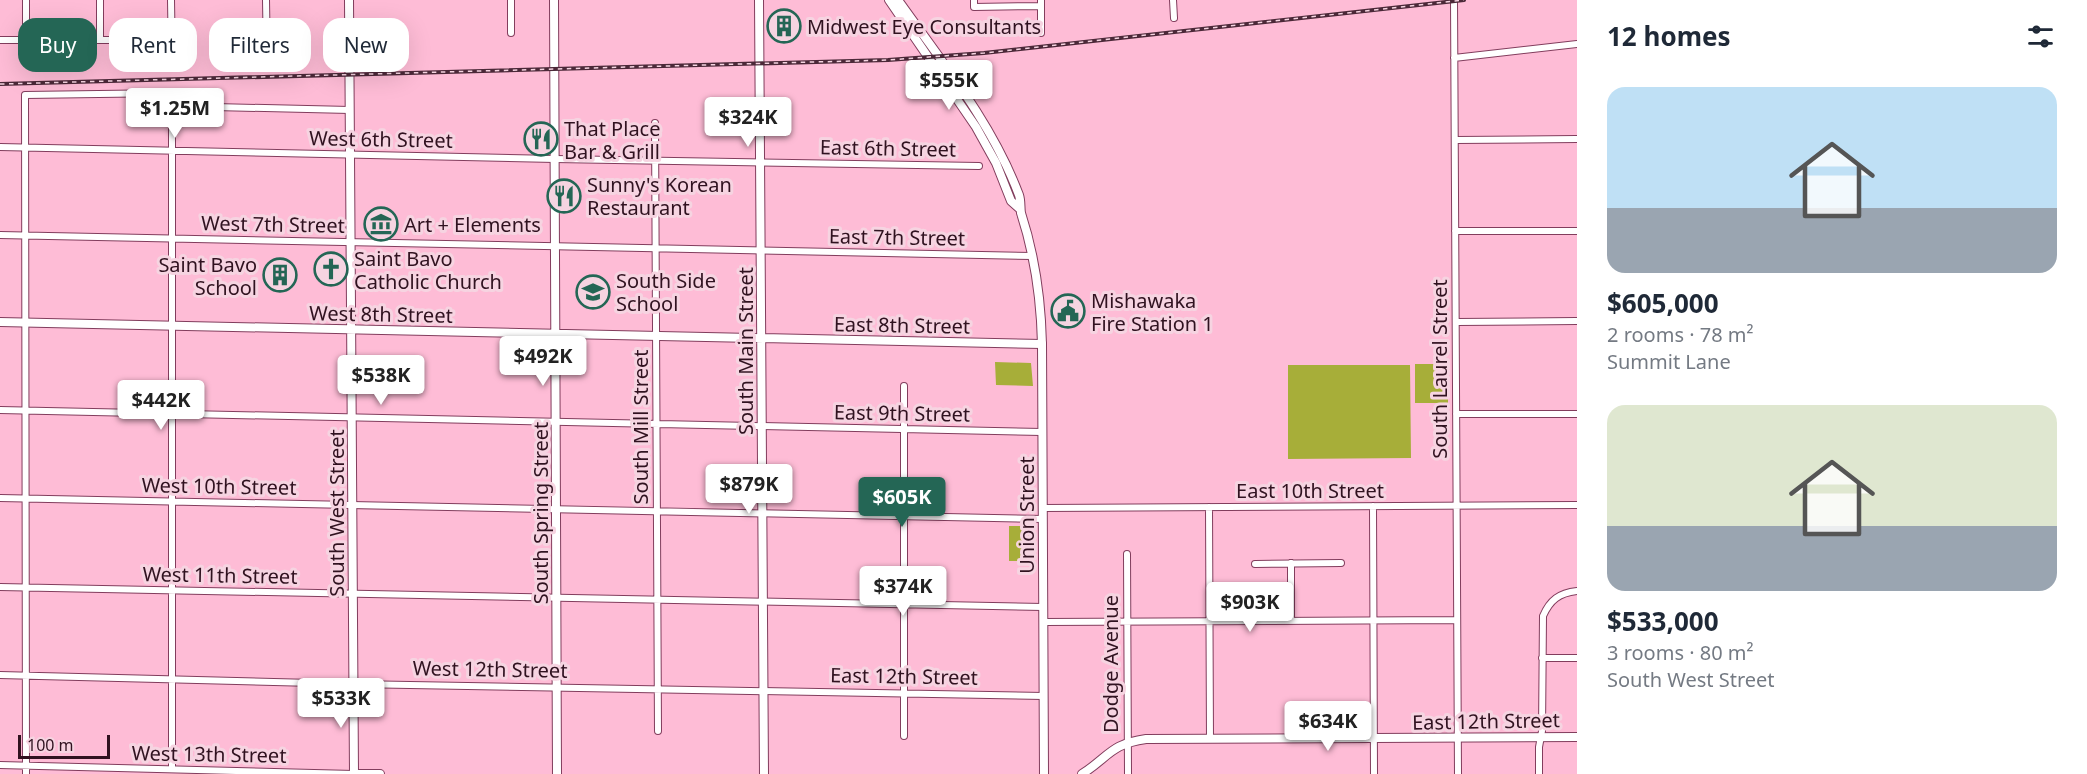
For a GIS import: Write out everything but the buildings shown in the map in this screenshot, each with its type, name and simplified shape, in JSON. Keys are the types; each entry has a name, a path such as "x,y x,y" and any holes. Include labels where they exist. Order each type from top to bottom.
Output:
{"main road":[{"path":"889,0 980,134 996,163 1011,201 1020,209"},
{"name":"Union Street","path":"898,0 991,136 1004,160 1020,198 1020,209 1033,256 1040,301 1042,344 1044,774"}],"street":[{"path":"26,0 26,18"},
{"path":"100,0 100,40 109,40"},
{"path":"171,0 171,18"},
{"path":"266,0 266,18"},
{"name":"South West Street","path":"349,0 354,774"},
{"path":"511,0 511,33"},
{"name":"South Spring Street","path":"554,0 556,774"},
{"name":"South Main Street","path":"759,0 764,774"},
{"path":"1173,0 1174,18"},
{"name":"South Laurel Street","path":"1454,0 1458,774"},
{"path":"974,3 1041,3 1041,33"},
{"path":"0,40 18,40"},
{"path":"1454,58 1577,44"},
{"path":"26,774 25,95 172,93 172,770"},
{"path":"172,106 350,110"},
{"name":"South Mill Street","path":"655,123 658,731"},
{"path":"1455,140 1577,139"},
{"name":"West 6th Street","path":"0,147 760,162"},
{"name":"East 6th Street","path":"760,162 979,166"},
{"path":"1455,231 1577,231"},
{"name":"West 7th Street","path":"0,235 761,251"},
{"name":"East 7th Street","path":"761,251 1033,256"},
{"path":"1456,322 1577,321"},
{"name":"West 8th Street","path":"0,322 761,338"},
{"name":"East 8th Street","path":"761,338 1042,344"},
{"path":"904,386 904,736"},
{"name":"East 9th Street","path":"0,410 1042,432"},
{"path":"1456,414 1577,414"},
{"name":"West 10th Street","path":"0,498 762,514"},
{"name":"East 10th Street","path":"1042,508 1577,505"},
{"path":"1373,506 1374,774"},
{"path":"1209,507 1210,739"},
{"path":"762,514 1043,519"},
{"name":"Dodge Avenue","path":"1126,554 1128,774"},
{"path":"1291,563 1291,621"},
{"path":"1255,564 1341,563"},
{"name":"West 11th Street","path":"0,587 1043,607"},
{"path":"1539,774 1542,731 1543,616 1552,600 1562,594 1577,591"},
{"path":"1043,622 1457,620"},
{"path":"1542,658 1577,658"},
{"name":"West 12th Street","path":"0,675 764,691"},
{"name":"East 12th Street","path":"764,691 1044,696"},
{"name":"East 12th Street","path":"1082,774 1106,754 1128,743 1146,740 1577,737"},
{"name":"West 13th Street","path":"0,765 380,774"}],"green space":[{"path":"995,362 1031,363 1033,386 996,385"},
{"path":"1415,364 1448,364 1448,403 1415,403"},
{"path":"1288,365 1410,365 1411,458 1288,459"},
{"path":"1009,526 1029,526 1033,529 1034,561 1009,561"}],"railway":[{"path":"0,84 888,60 984,53 1464,0"}],"place":[{"name":"Midwest Eye Consultants","path":"784,26"},
{"name":"That Place Bar & Grill","path":"541,139"},
{"name":"Sunny's Korean Restaurant","path":"564,196"},
{"name":"Art + Elements","path":"381,224"},
{"name":"Saint Bavo Catholic Church","path":"331,269"},
{"name":"Saint Bavo School","path":"280,275"},
{"name":"South Side School","path":"593,292"},
{"name":"Mishawaka Fire Station 1","path":"1068,311"}]}
